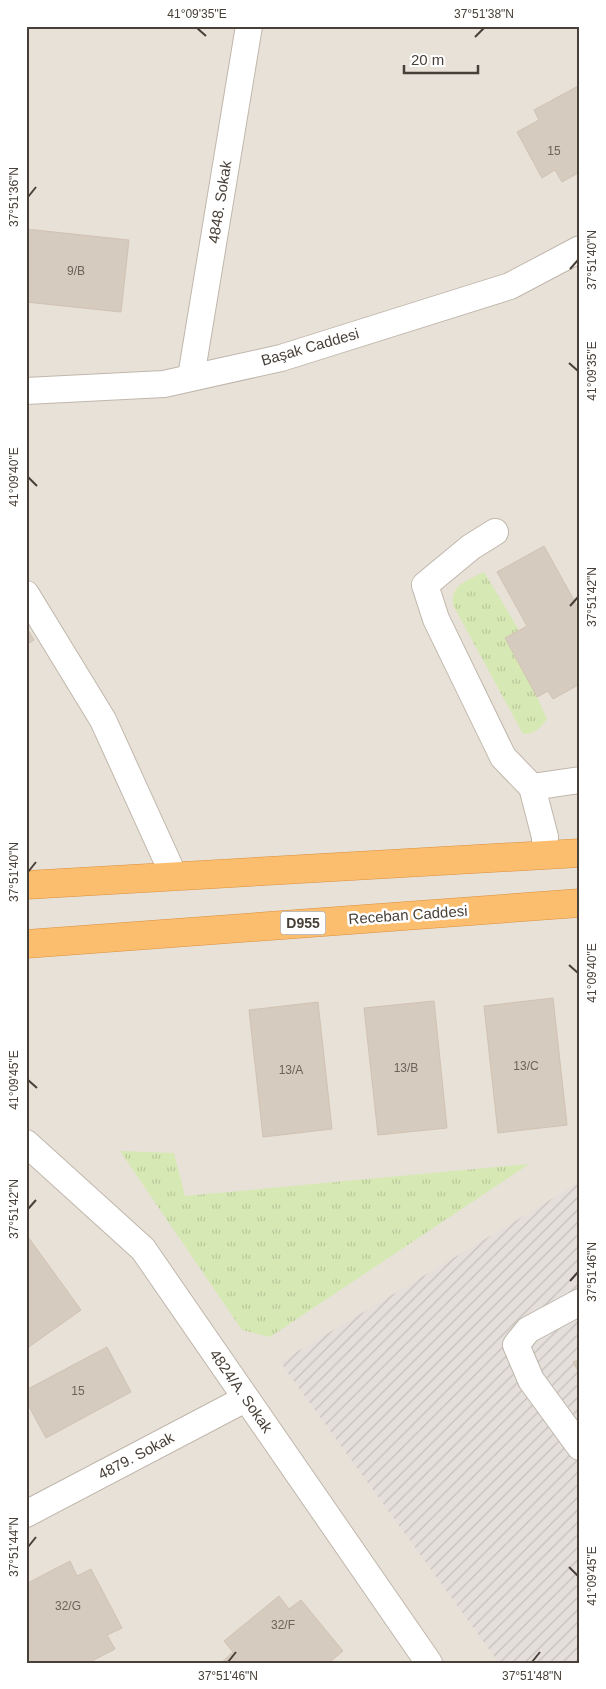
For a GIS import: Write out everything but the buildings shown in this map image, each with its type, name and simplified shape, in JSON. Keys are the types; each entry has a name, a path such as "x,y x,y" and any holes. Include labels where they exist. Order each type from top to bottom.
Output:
{"highway":[{"path":"26,885 580,853"},
{"name":"Receban Caddesi","path":"26,944 580,903"}],"street":[{"name":"4848. Sokak","path":"191,378 248,26"},
{"name":"Başak Caddesi","path":"26,391 164,384 281,358 510,286 580,249"},
{"path":"495,532 471,547 425,586 436,618 504,757 532,787 545,837 545,855"},
{"path":"26,594 103,720 174,876"},
{"path":"532,787 580,780"},
{"name":"4824/A. Sokak","path":"26,1143 143,1249 428,1663"},
{"path":"580,1302 528,1330 516,1345 531,1380 580,1447"},
{"name":"4879. Sokak","path":"26,1514 245,1398"}],"shaded area":[{"path":"26,26 580,26 580,1663 26,1663"},
{"path":"580,1180 580,1663 499,1663 280,1362 550,1200"}],"green space":[{"path":"484,572 519,630 505,638 547,719 539,728 531,733 523,734 453,605 454,593 457,588"},
{"path":"120,1151 174,1153 185,1196 529,1164 270,1337 242,1330"}]}
